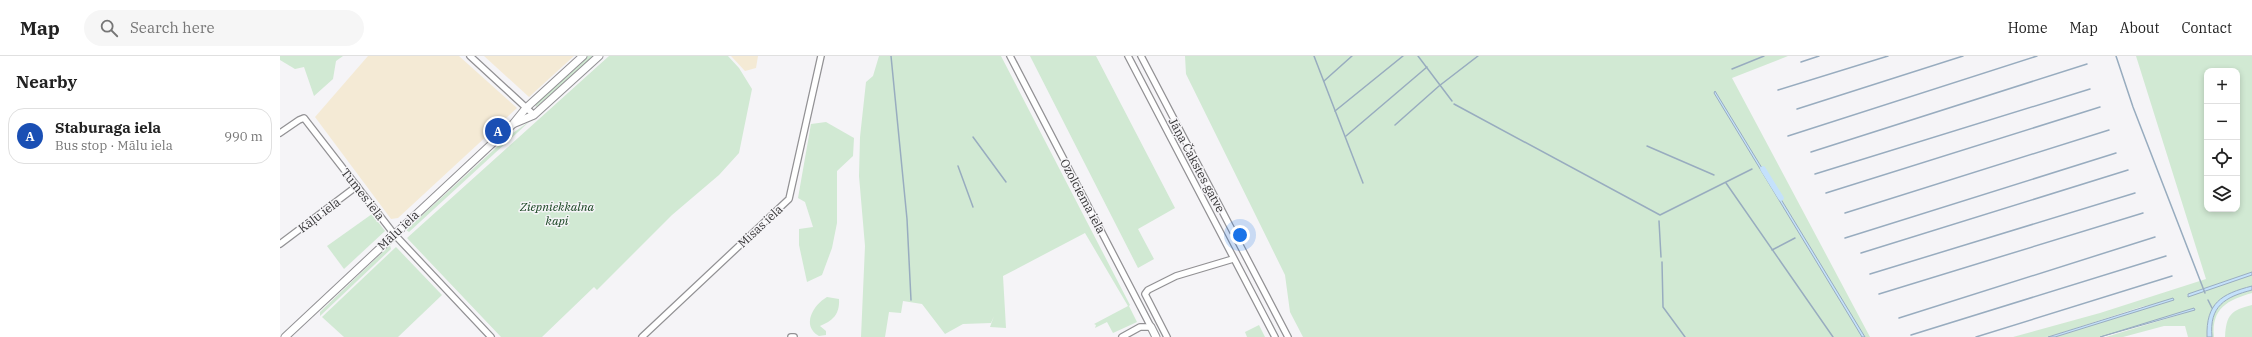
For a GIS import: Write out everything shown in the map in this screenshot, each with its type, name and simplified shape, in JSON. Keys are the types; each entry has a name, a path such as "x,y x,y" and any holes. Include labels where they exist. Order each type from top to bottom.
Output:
{"street":[{"path":"470,56 534,115"},
{"name":"Mālu iela","path":"285,337 513,124 526,108 583,56"},
{"name":"Mālu iela","path":"513,124 534,115 599,56"},
{"name":"Misas iela","path":"642,337 789,199 821,56"},
{"name":"Ozolciema iela","path":"1010,56 1156,337"},
{"name":"Jāņa Čakstes gatve","path":"1128,56 1275,337"},
{"name":"Jāņa Čakstes gatve","path":"1141,56 1288,337"},
{"name":"Tumes iela","path":"280,133 304,118 394,234 491,337"},
{"name":"Kāļu iela","path":"280,244 357,186"},
{"path":"1167,337 1145,294 1148,290 1176,276 1233,259"},
{"path":"1122,337 1140,327 1151,327"}],"shaded area":[{"path":"368,56 459,56 517,108 398,218 391,219 315,117"},
{"path":"484,56 574,56 529,97"},
{"path":"731,56 758,56 756,68 745,71"}],"green space":[{"path":"280,56 343,56 336,61 333,79 314,96 304,67 295,69 280,60"},
{"path":"588,56 595,56 536,107 535,104"},
{"name":"Ziepniekkalna kapi","path":"609,56 728,56 739,68 752,89 739,153 719,175 672,215 597,290 594,287 542,337 501,337 407,238"},
{"path":"879,56 1001,56 1130,305 1129,306 1137,322 1113,333 1107,322 1095,328 1096,325 1094,324 1128,306 1085,233 1003,276 1006,328 990,327 994,316 991,323 963,324 945,334 922,304 903,301 901,313 889,312 885,337 861,337 865,246 859,176 860,137 866,82 873,76"},
{"path":"1030,56 1096,56 1175,208 1138,229 1154,259 1138,268"},
{"path":"1185,56 1788,56 1732,78 1870,337 1303,337 1290,312 1285,275 1186,74"},
{"path":"2136,56 2252,56 2252,272 2188,294 2187,296 2252,275 2252,286 2232,293 2218,302 2209,316 2207,337 2188,337 2185,326 2164,326 2123,337 2106,337 2195,310 2100,337 2055,337 2173,300 2141,307 2048,337 2013,337 2100,313 2206,279"},
{"path":"530,121 409,232 406,230 510,135"},
{"path":"826,122 854,138 853,156 837,171 837,223 832,248 822,275 807,282 799,245 799,229 813,227 805,202 798,198 811,124"},
{"path":"372,214 385,231 344,269 327,246"},
{"path":"390,245 391,249 320,316 320,312"},
{"path":"396,247 442,295 398,337 344,337 322,317"},
{"path":"2252,290 2252,293 2229,302 2218,312 2215,319 2214,337 2212,337 2213,318 2216,310 2221,304 2234,296"},
{"path":"827,297 839,299 839,305 837,313 834,317 820,326 826,331 826,335 819,336 811,327 811,316 817,305"},
{"path":"2252,305 2252,337 2225,337 2228,319 2231,315 2239,309"},
{"path":"1259,325 1265,337 1247,337 1245,332"}],"water":[{"path":"1715,91 1865,337 1862,337 1714,93"},
{"path":"2252,272 2252,275 2188,297 2188,294"},
{"path":"2252,286 2252,290 2234,296 2221,304 2216,310 2213,318 2212,337 2207,337 2209,316 2218,302 2232,293"},
{"path":"2173,298 2174,300 2055,337 2048,337"},
{"path":"2194,308 2195,310 2100,337"}],"waterway":[{"path":"891,56 907,219 911,300"},
{"path":"1314,56 1363,183"},
{"path":"1324,81 1352,56"},
{"path":"1335,111 1403,56"},
{"path":"1418,56 1452,101"},
{"path":"1395,125 1439,86 1478,56"},
{"path":"1732,69 1764,56"},
{"path":"1801,62 1819,56"},
{"path":"1778,90 1888,56"},
{"path":"1797,109 1963,56"},
{"path":"1788,136 2037,56"},
{"path":"2116,56 2133,107 2205,293"},
{"path":"1811,152 2087,64"},
{"path":"1346,136 1427,67"},
{"path":"1815,174 2090,89"},
{"path":"1454,104 1660,215 1752,169"},
{"path":"1826,193 2100,107"},
{"path":"1845,213 2109,130"},
{"path":"973,137 1006,182"},
{"path":"1647,146 1714,175"},
{"path":"1845,238 2116,153"},
{"path":"958,166 973,207"},
{"path":"1763,169 1781,198"},
{"path":"1861,253 2128,170"},
{"path":"1726,183 1833,337"},
{"path":"1870,274 2135,193"},
{"path":"1879,294 2143,213"},
{"path":"1659,221 1661,257"},
{"path":"1899,318 2155,237"},
{"path":"1772,250 1795,238"},
{"path":"1911,335 2166,256"},
{"path":"1662,262 1663,307 1685,337"},
{"path":"1976,337 2172,276"},
{"path":"2208,300 2212,308"}],"place":[{"name":"Staburaga iela","path":"498,131"}]}
